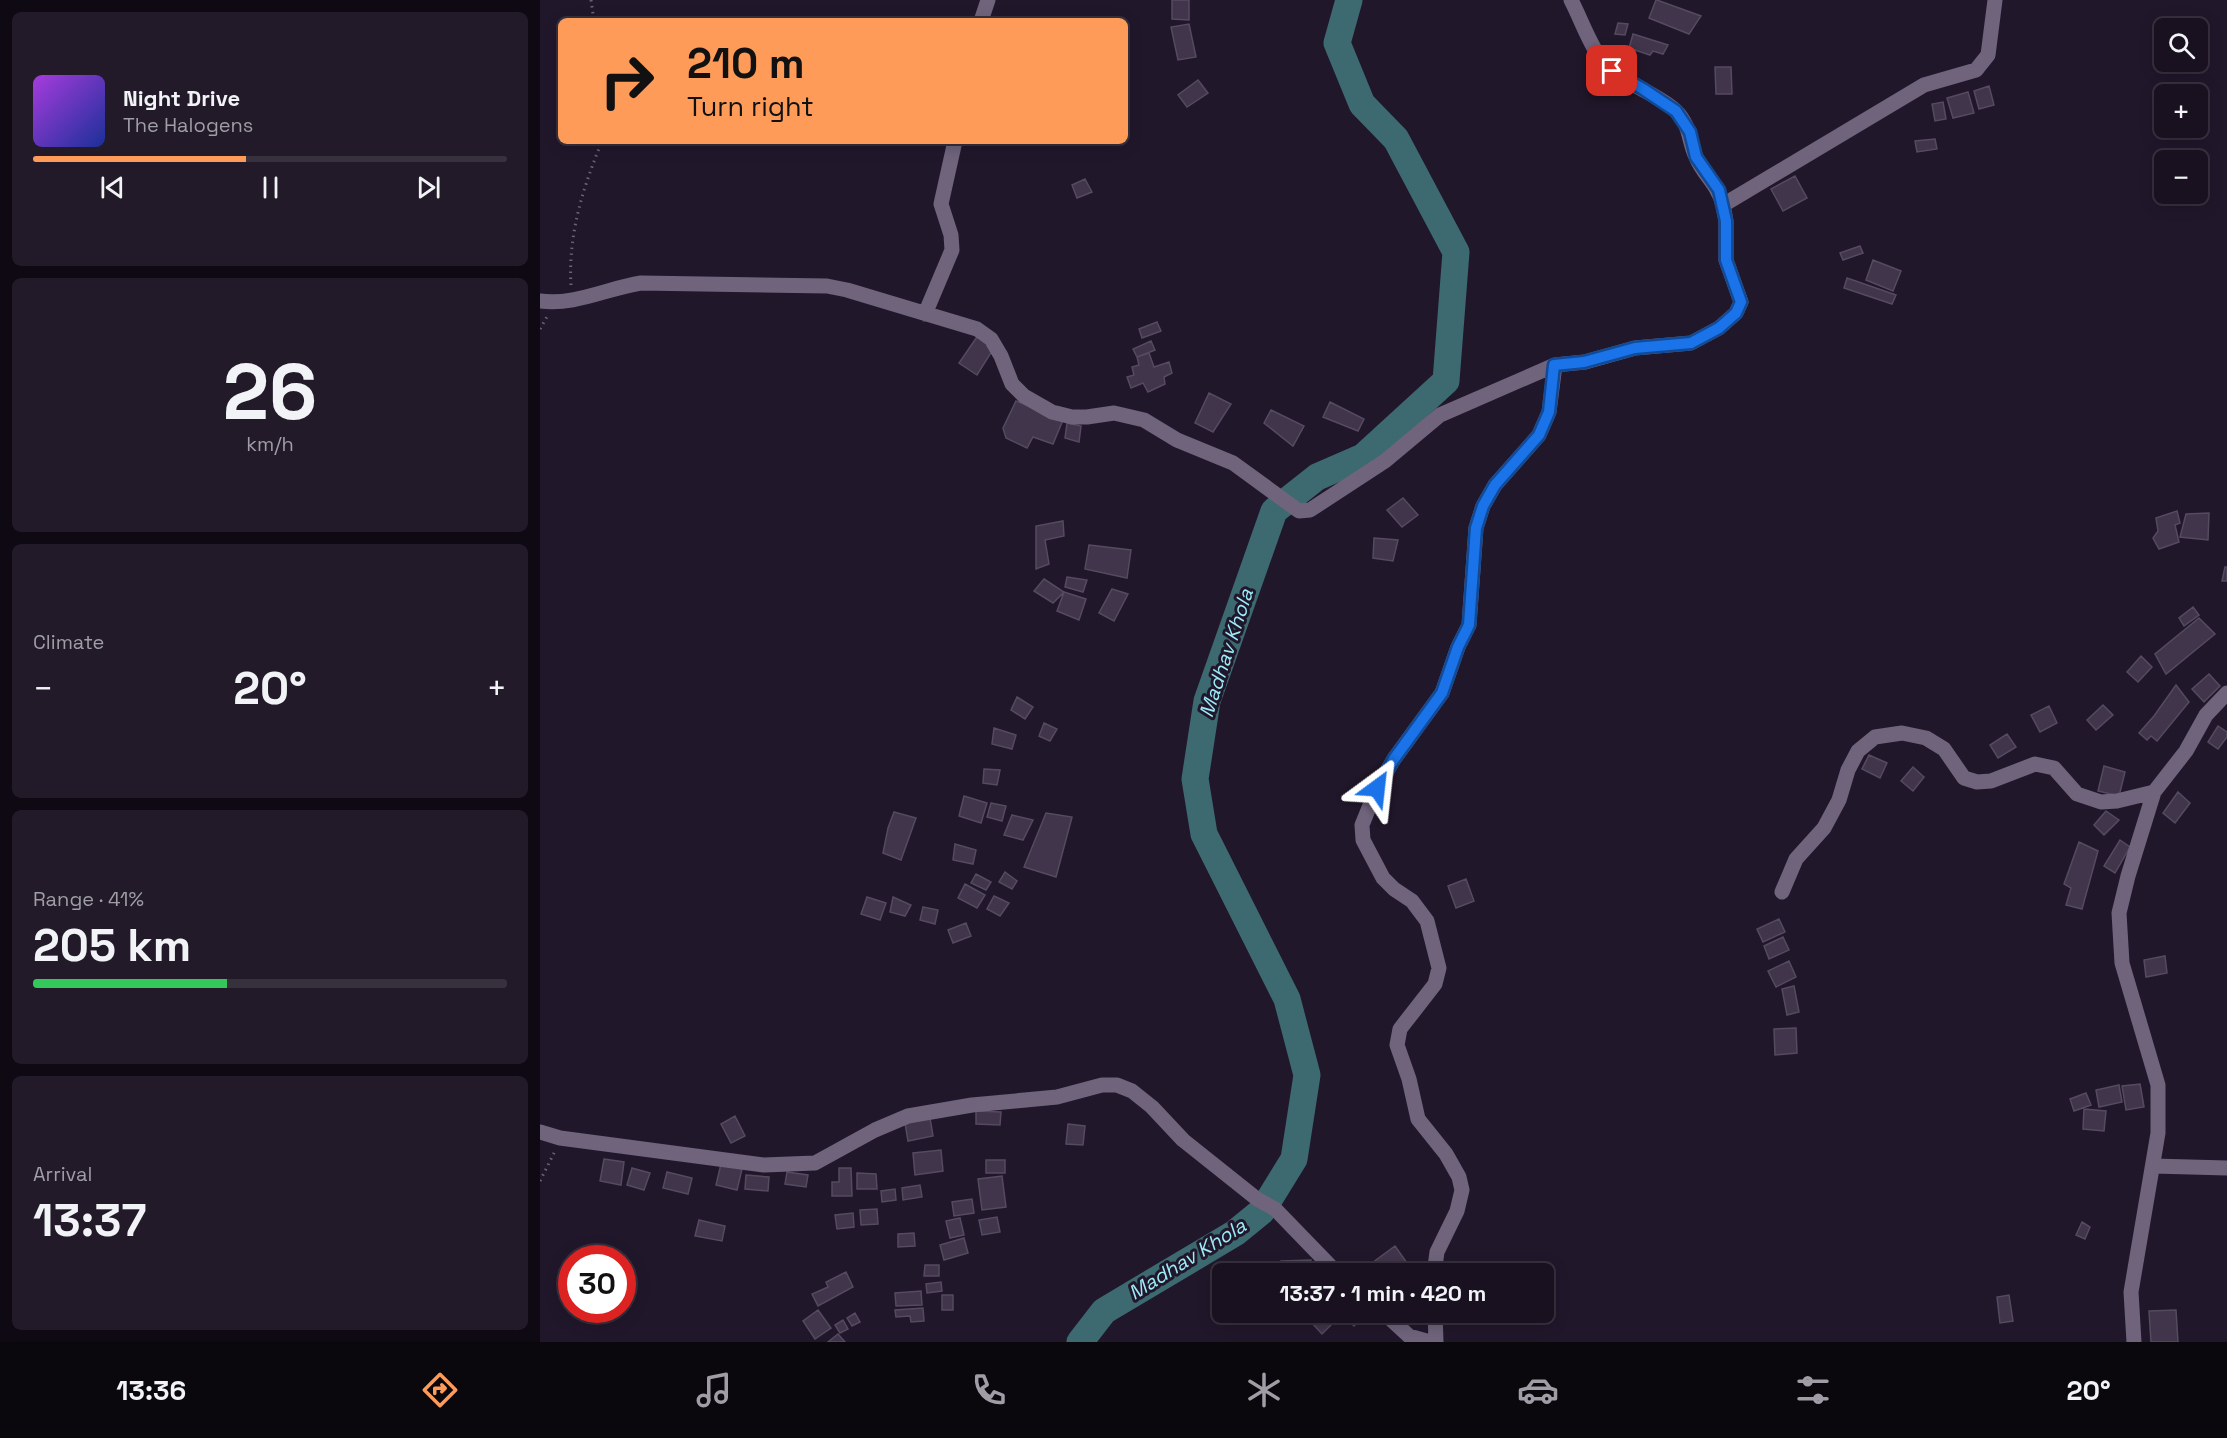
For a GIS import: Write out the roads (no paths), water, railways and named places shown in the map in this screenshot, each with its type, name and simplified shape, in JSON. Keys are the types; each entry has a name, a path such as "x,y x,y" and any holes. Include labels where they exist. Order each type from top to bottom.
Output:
{"street":[{"path":"982,18 988,0"},
{"path":"540,301 554,303 641,283 827,286 847,290 977,329 991,339 1012,384 1024,396 1052,412 1072,417 1114,413 1144,420 1177,440 1233,463 1299,511 1310,510 1385,461 1440,415 1554,365 1584,362 1635,348 1691,343 1719,328 1736,313 1741,302 1726,260 1726,221 1723,205 1719,190 1696,157 1690,132 1676,111 1612,71 1602,62 1571,0"},
{"path":"1723,205 1924,85 1976,70 1988,55 1995,0"},
{"path":"925,314 952,250 951,236 941,204 954,144"},
{"path":"1436,1263 1437,1252 1457,1211 1462,1190 1461,1184 1446,1154 1418,1119 1409,1079 1397,1045 1400,1029 1435,984 1439,968 1427,921 1412,901 1383,878 1362,840 1362,825 1377,788 1394,759 1442,693 1458,647 1469,625 1476,528 1483,506 1495,485 1539,435 1549,412 1554,365"},
{"path":"2134,1342 2131,1292 2158,1132 2158,1085 2122,963 2119,913 2154,792 2186,752 2206,715 2227,693"},
{"path":"1782,892 1796,859 1824,828 1839,800 1848,770 1858,751 1875,737 1902,733 1926,738 1944,749 1964,778 1977,782 1991,781 2035,764 2054,768 2077,794 2101,802 2117,801 2154,792"},
{"path":"540,1132 560,1138 764,1165 815,1163 875,1130 908,1116 972,1105 1057,1097 1102,1085 1118,1085 1132,1091 1152,1107 1183,1140 1257,1198 1275,1209 1327,1263"},
{"path":"2153,1166 2227,1168"},
{"path":"1395,1323 1409,1336 1430,1342"},
{"path":"1436,1323 1437,1342"}],"waterway":[{"name":"Madhav Khola","path":"1080,1342 1104,1311 1235,1233 1262,1211 1294,1159 1307,1075 1287,999 1204,834 1195,779 1207,701 1274,511 1317,477 1363,457 1446,381 1456,252 1396,139 1362,104 1337,43 1349,0"}]}
